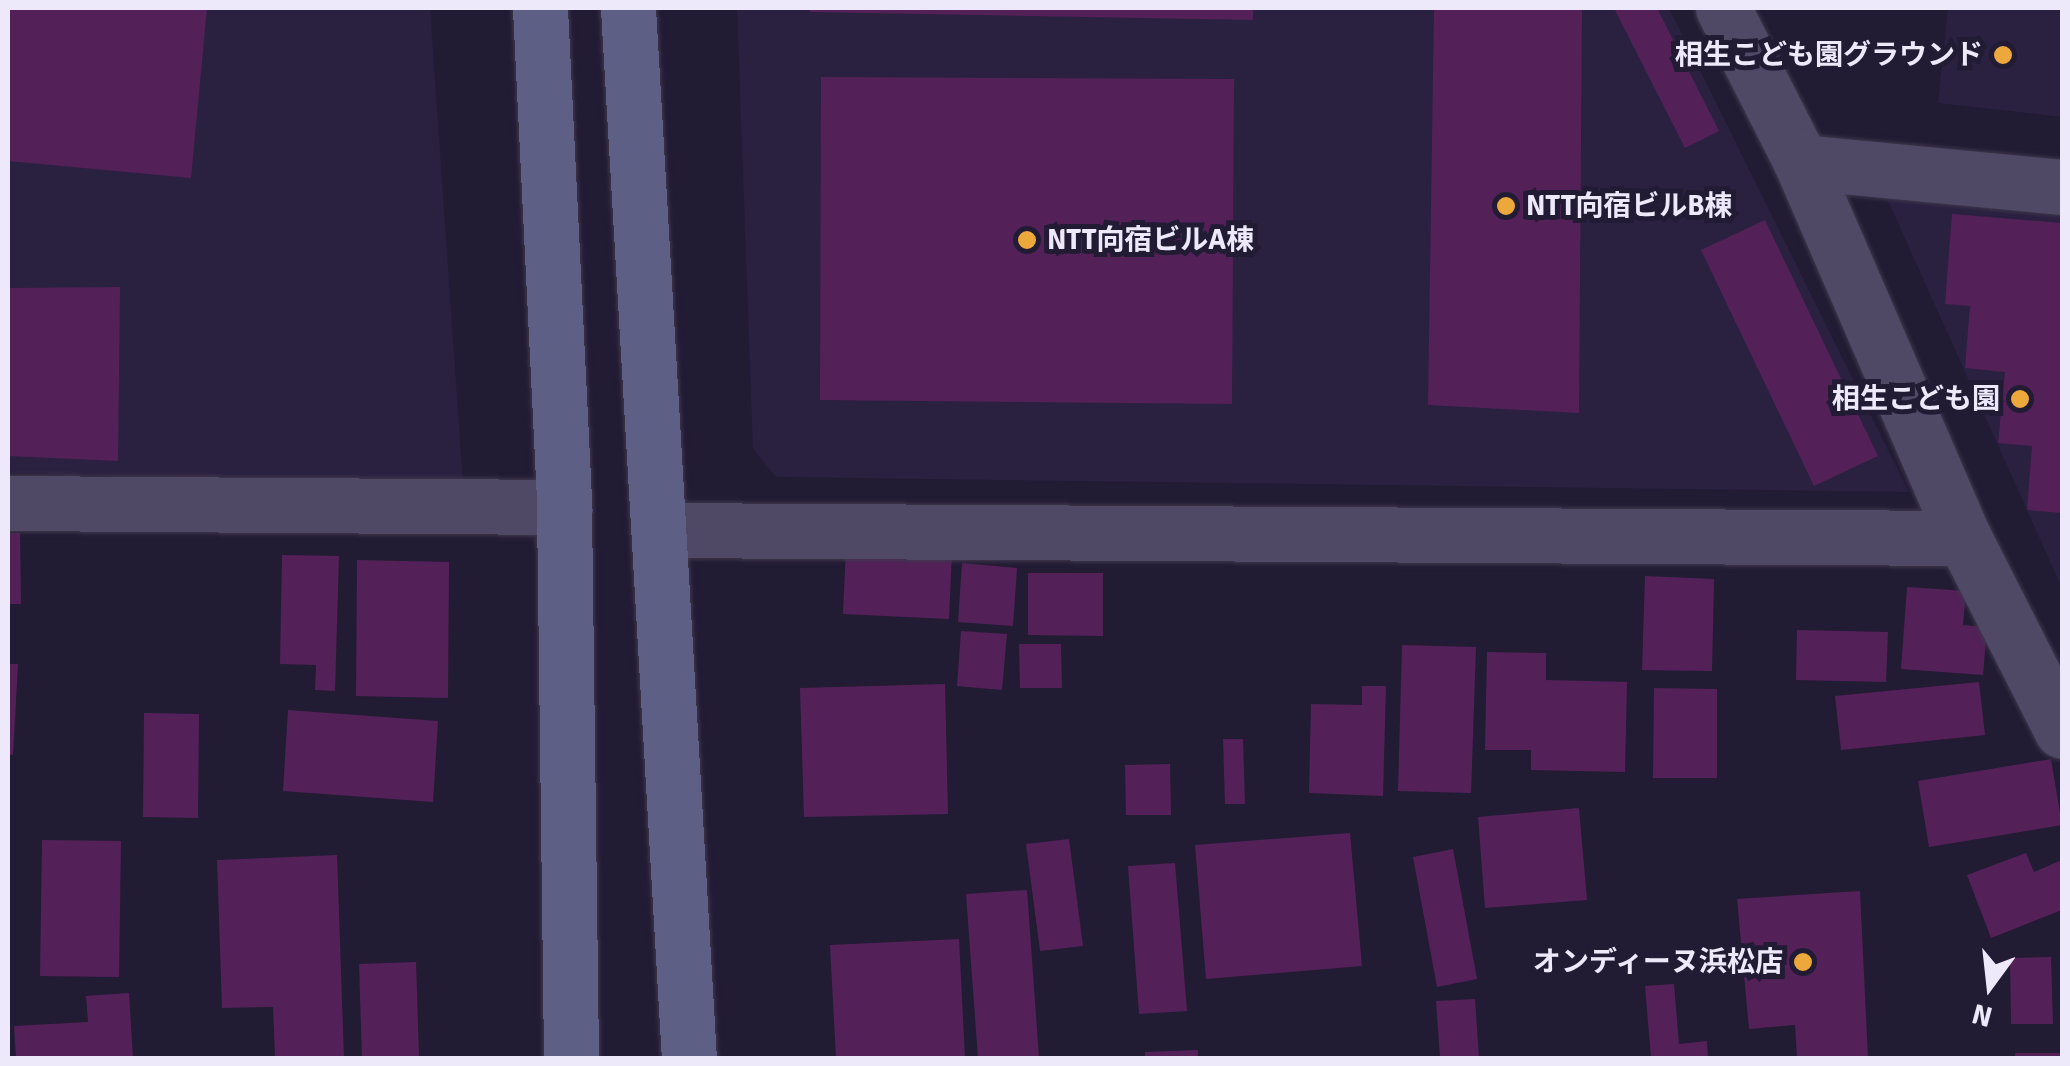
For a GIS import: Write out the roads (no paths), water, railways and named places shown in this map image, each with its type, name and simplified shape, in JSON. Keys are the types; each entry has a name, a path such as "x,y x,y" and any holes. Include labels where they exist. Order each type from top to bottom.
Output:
{"street":[{"path":"540,8 564,507 571,1058"},
{"path":"628,8 689,1058"},
{"path":"1723,8 1801,162 1964,538 2062,731"},
{"path":"1801,162 2062,187"},
{"path":"8,503 564,507"},
{"path":"659,530 1964,538"}],"place":[{"name":"相生こども園グラウンド","path":"2003,55"},
{"name":"NTT向宿ビルB棟","path":"1506,206"},
{"name":"NTT向宿ビルA棟","path":"1027,240"},
{"name":"相生こども園","path":"2020,399"},
{"name":"オンディーヌ浜松店","path":"1803,962"}]}
